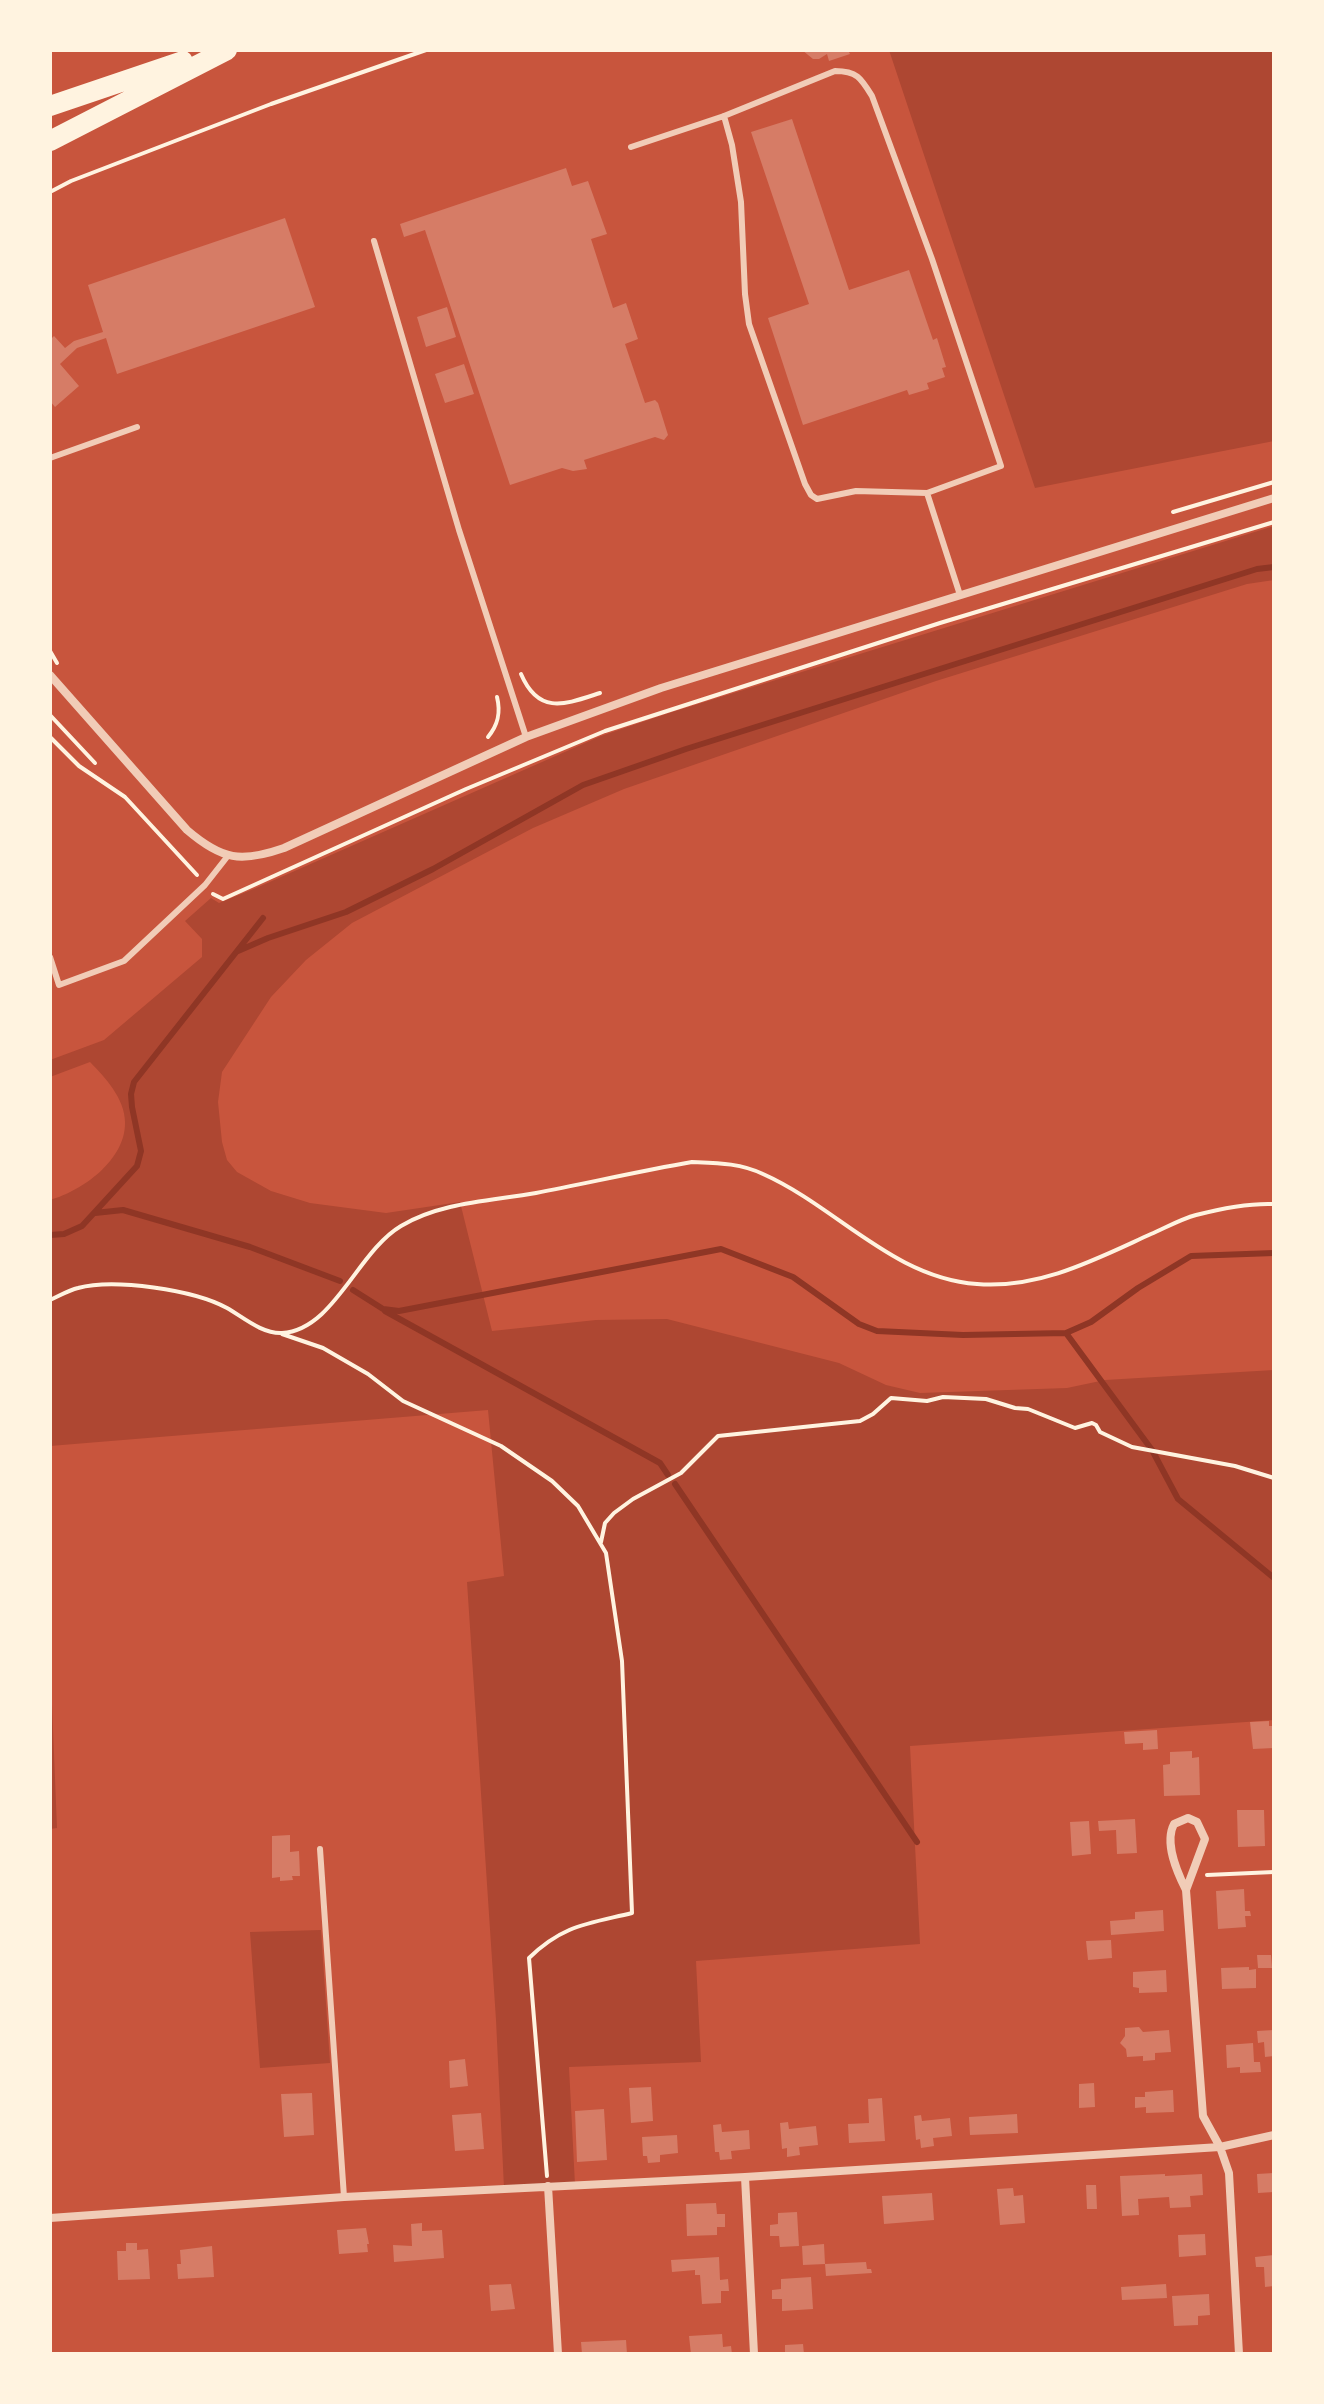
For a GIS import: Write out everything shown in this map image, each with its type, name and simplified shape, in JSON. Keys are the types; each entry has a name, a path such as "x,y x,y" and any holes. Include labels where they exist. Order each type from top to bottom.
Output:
{"main road":[{"path":"50,106 217,50"},
{"path":"50,141 227,50"}],"street":[{"path":"50,675 187,830 208,848 227,857 248,857 284,848 526,737 661,688 1274,498"},
{"path":"1186,1890 1205,1839 1197,1822 1188,1818 1174,1824 1169,1834 1177,1873 1186,1890 1203,2116 1220,2147 1229,2173 1239,2354"},
{"path":"50,2218 344,2197 745,2177 1220,2147 1274,2135"},
{"path":"745,2177 754,2354"},
{"path":"548,2186 558,2354"}],"lane":[{"path":"631,147 724,116 835,71 850,71 862,81 872,96 932,259 1001,466 927,493 856,491 817,499 811,495 749,324 741,202 724,116"},
{"path":"374,241 459,530 526,737"},
{"path":"50,447 53,456 137,427"},
{"path":"927,493 960,595"},
{"path":"50,957 59,985 124,961 205,885 227,857"},
{"path":"320,1849 344,2197"}],"path":[{"path":"50,192 257,109 426,50"},
{"path":"50,737 79,766 125,797 216,898 223,899 466,789 605,731 925,628 1274,522"},
{"path":"50,651 57,662"},
{"path":"519,668 527,687 544,702 562,705 594,695"},
{"path":"497,695 500,709 498,720"},
{"path":"50,715 95,763"},
{"path":"280,1333 298,1329 317,1319 383,1239 423,1214 692,1162 731,1164 763,1173 812,1201 912,1267 933,1276 979,1284 1037,1279 1064,1273 1194,1215 1274,1204"},
{"path":"50,1300 79,1287 125,1285 186,1292 208,1299 258,1326 323,1348 368,1374 403,1401 519,1457 552,1481 578,1506 601,1544 606,1553 622,1661 632,1913 575,1926 548,1939 529,1958 548,2186"},
{"path":"601,1544 605,1523 614,1513 681,1473 718,1436 860,1421 891,1398 927,1401 943,1397 986,1399 1028,1409 1075,1428 1092,1423 1100,1432 1132,1447 1235,1466 1274,1478"},
{"path":"1193,1876 1274,1872"}],"shaded area":[{"path":"889,50 1274,50 1274,441 1035,488"},
{"path":"1274,526 1274,580 1247,584 936,681 624,789 533,828 352,923 306,960 271,997 222,1072 218,1102 227,1160 237,1172 271,1191 310,1203 386,1213 460,1202 492,1331 596,1320 667,1319 839,1363 886,1385 920,1393 1067,1388 1105,1380 1274,1370 1274,1720 910,1746 920,1944 696,1961 701,2062 569,2067 575,2185 504,2188 467,1582 504,1576 488,1410 50,1446 50,1200 75,1189 100,1172 118,1149 125,1122 118,1097 90,1062 50,1077 50,1060 104,1040 202,957 202,939 185,921 211,898 219,903 256,888 601,736"},
{"path":"50,1655 57,1828 50,1829"},
{"path":"321,1930 330,2063 260,2068 250,1932"}],"building":[{"path":"802,50 848,50 850,54 829,61 827,54 813,59"},
{"path":"792,119 849,290 909,270 933,340 937,338 946,367 942,368 945,377 927,383 929,389 909,395 907,390 803,425 768,318 809,304 751,132"},
{"path":"566,168 572,186 588,181 607,234 591,239 613,308 626,303 638,339 625,344 645,403 655,400 658,403 668,435 664,440 655,437 584,460 587,469 573,471 562,468 510,485 425,230 404,237 400,224"},
{"path":"285,218 315,307 117,374 106,338 77,348 60,364 79,386 55,407 50,401 50,340 54,336 65,348 74,341 103,332 88,285"},
{"path":"447,307 456,337 426,347 417,317"},
{"path":"464,364 474,394 445,403 435,374"},
{"path":"1269,1721 1269,1726 1273,1726 1274,1748 1253,1749 1250,1722"},
{"path":"1157,1730 1158,1749 1143,1750 1143,1743 1125,1744 1124,1732"},
{"path":"1192,1751 1192,1758 1199,1757 1200,1795 1164,1796 1163,1765 1170,1764 1170,1752"},
{"path":"1237,1810 1264,1810 1265,1846 1238,1847"},
{"path":"1135,1819 1137,1853 1117,1854 1116,1830 1099,1831 1098,1821"},
{"path":"1089,1821 1091,1854 1072,1856 1070,1822"},
{"path":"290,1835 290,1852 299,1851 300,1876 280,1881 280,1877 272,1878 272,1836"},
{"path":"1244,1889 1245,1911 1250,1911 1251,1916 1245,1916 1246,1927 1218,1929 1216,1891"},
{"path":"1163,1910 1164,1931 1111,1935 1110,1921 1135,1919 1135,1912"},
{"path":"1111,1940 1112,1958 1088,1960 1086,1941"},
{"path":"1257,1955 1271,1955 1272,1968 1258,1968"},
{"path":"1249,1967 1249,1970 1256,1969 1256,1988 1222,1989 1221,1968"},
{"path":"1166,1970 1167,1992 1139,1993 1139,1988 1133,1987 1133,1972"},
{"path":"1139,2027 1143,2032 1169,2030 1171,2052 1155,2053 1155,2060 1143,2061 1143,2056 1127,2057 1126,2049 1120,2043 1125,2036 1125,2028"},
{"path":"1274,2030 1274,2056 1265,2057 1264,2042 1258,2043 1257,2031"},
{"path":"1253,2043 1254,2062 1260,2062 1261,2072 1240,2073 1240,2067 1227,2068 1226,2045"},
{"path":"465,2059 468,2086 450,2088 449,2061"},
{"path":"1094,2083 1095,2107 1079,2108 1079,2084"},
{"path":"651,2087 653,2121 631,2123 629,2088"},
{"path":"1173,2090 1174,2112 1146,2113 1146,2107 1135,2108 1135,2097 1145,2097 1145,2092"},
{"path":"312,2093 314,2135 284,2137 281,2094"},
{"path":"882,2098 885,2141 849,2143 848,2124 869,2123 868,2099"},
{"path":"604,2109 607,2160 577,2162 575,2111"},
{"path":"481,2113 484,2149 455,2151 452,2115"},
{"path":"1017,2114 1018,2133 970,2135 969,2117"},
{"path":"921,2115 922,2121 950,2118 952,2136 933,2138 934,2146 921,2148 920,2139 916,2140 914,2116"},
{"path":"788,2122 789,2129 816,2126 818,2145 799,2147 800,2155 787,2157 787,2148 782,2149 780,2123"},
{"path":"721,2124 722,2132 749,2130 750,2149 731,2151 732,2159 720,2160 719,2152 715,2152 713,2125"},
{"path":"677,2135 678,2153 660,2155 660,2162 648,2163 647,2156 643,2156 642,2137"},
{"path":"1274,2173 1274,2192 1258,2193 1257,2174"},
{"path":"1202,2174 1203,2195 1190,2196 1191,2207 1170,2208 1169,2197 1138,2199 1139,2215 1122,2216 1120,2176"},
{"path":"1086,2185 1096,2185 1097,2209 1087,2209"},
{"path":"1013,2188 1014,2196 1023,2195 1025,2223 1000,2225 997,2189"},
{"path":"932,2193 934,2220 884,2224 882,2196"},
{"path":"716,2203 717,2214 725,2214 725,2227 717,2227 717,2235 687,2236 686,2204"},
{"path":"797,2212 799,2246 780,2247 779,2236 770,2236 770,2225 778,2224 778,2213"},
{"path":"422,2223 422,2231 442,2230 444,2258 394,2262 393,2245 412,2246 411,2224"},
{"path":"366,2228 368,2252 339,2254 337,2230"},
{"path":"1205,2234 1206,2255 1179,2257 1178,2235"},
{"path":"126,2243 137,2243 137,2250 148,2249 150,2279 118,2280 117,2251 126,2251"},
{"path":"824,2244 825,2264 803,2265 802,2246"},
{"path":"212,2246 214,2277 178,2279 180,2250"},
{"path":"1274,2255 1274,2286 1265,2287 1264,2267 1256,2267 1255,2257"},
{"path":"719,2257 720,2280 728,2279 729,2291 721,2291 721,2303 702,2304 700,2275 695,2275 695,2270 672,2272 671,2260"},
{"path":"866,2262 867,2269 871,2269 872,2273 826,2276 825,2264"},
{"path":"811,2277 813,2309 782,2311 782,2299 772,2299 772,2290 781,2289 781,2279"},
{"path":"511,2284 515,2309 491,2311 489,2285"},
{"path":"1166,2284 1167,2298 1122,2300 1121,2287"},
{"path":"1209,2294 1210,2315 1198,2316 1198,2325 1174,2326 1172,2296"},
{"path":"722,2334 723,2347 731,2346 732,2354 691,2354 689,2336"},
{"path":"626,2340 627,2354 582,2354 581,2342"},
{"path":"803,2344 804,2354 785,2354 785,2345"}],"waterway":[{"path":"238,951 346,912 433,869 583,785 686,749 1257,569 1274,567"},
{"path":"50,1235 64,1234 82,1226 137,1166 141,1151 132,1107 134,1082 263,918"},
{"path":"95,1213 123,1210 250,1247 340,1281"},
{"path":"353,1290 383,1309 399,1311 721,1249 793,1277 859,1324 877,1331 963,1335 1066,1333 1152,1450 1178,1499 1274,1578"},
{"path":"1066,1333 1091,1322 1138,1288 1191,1256 1274,1253"},
{"path":"385,1311 660,1463 668,1475"},
{"path":"675,1484 917,1842"}]}
